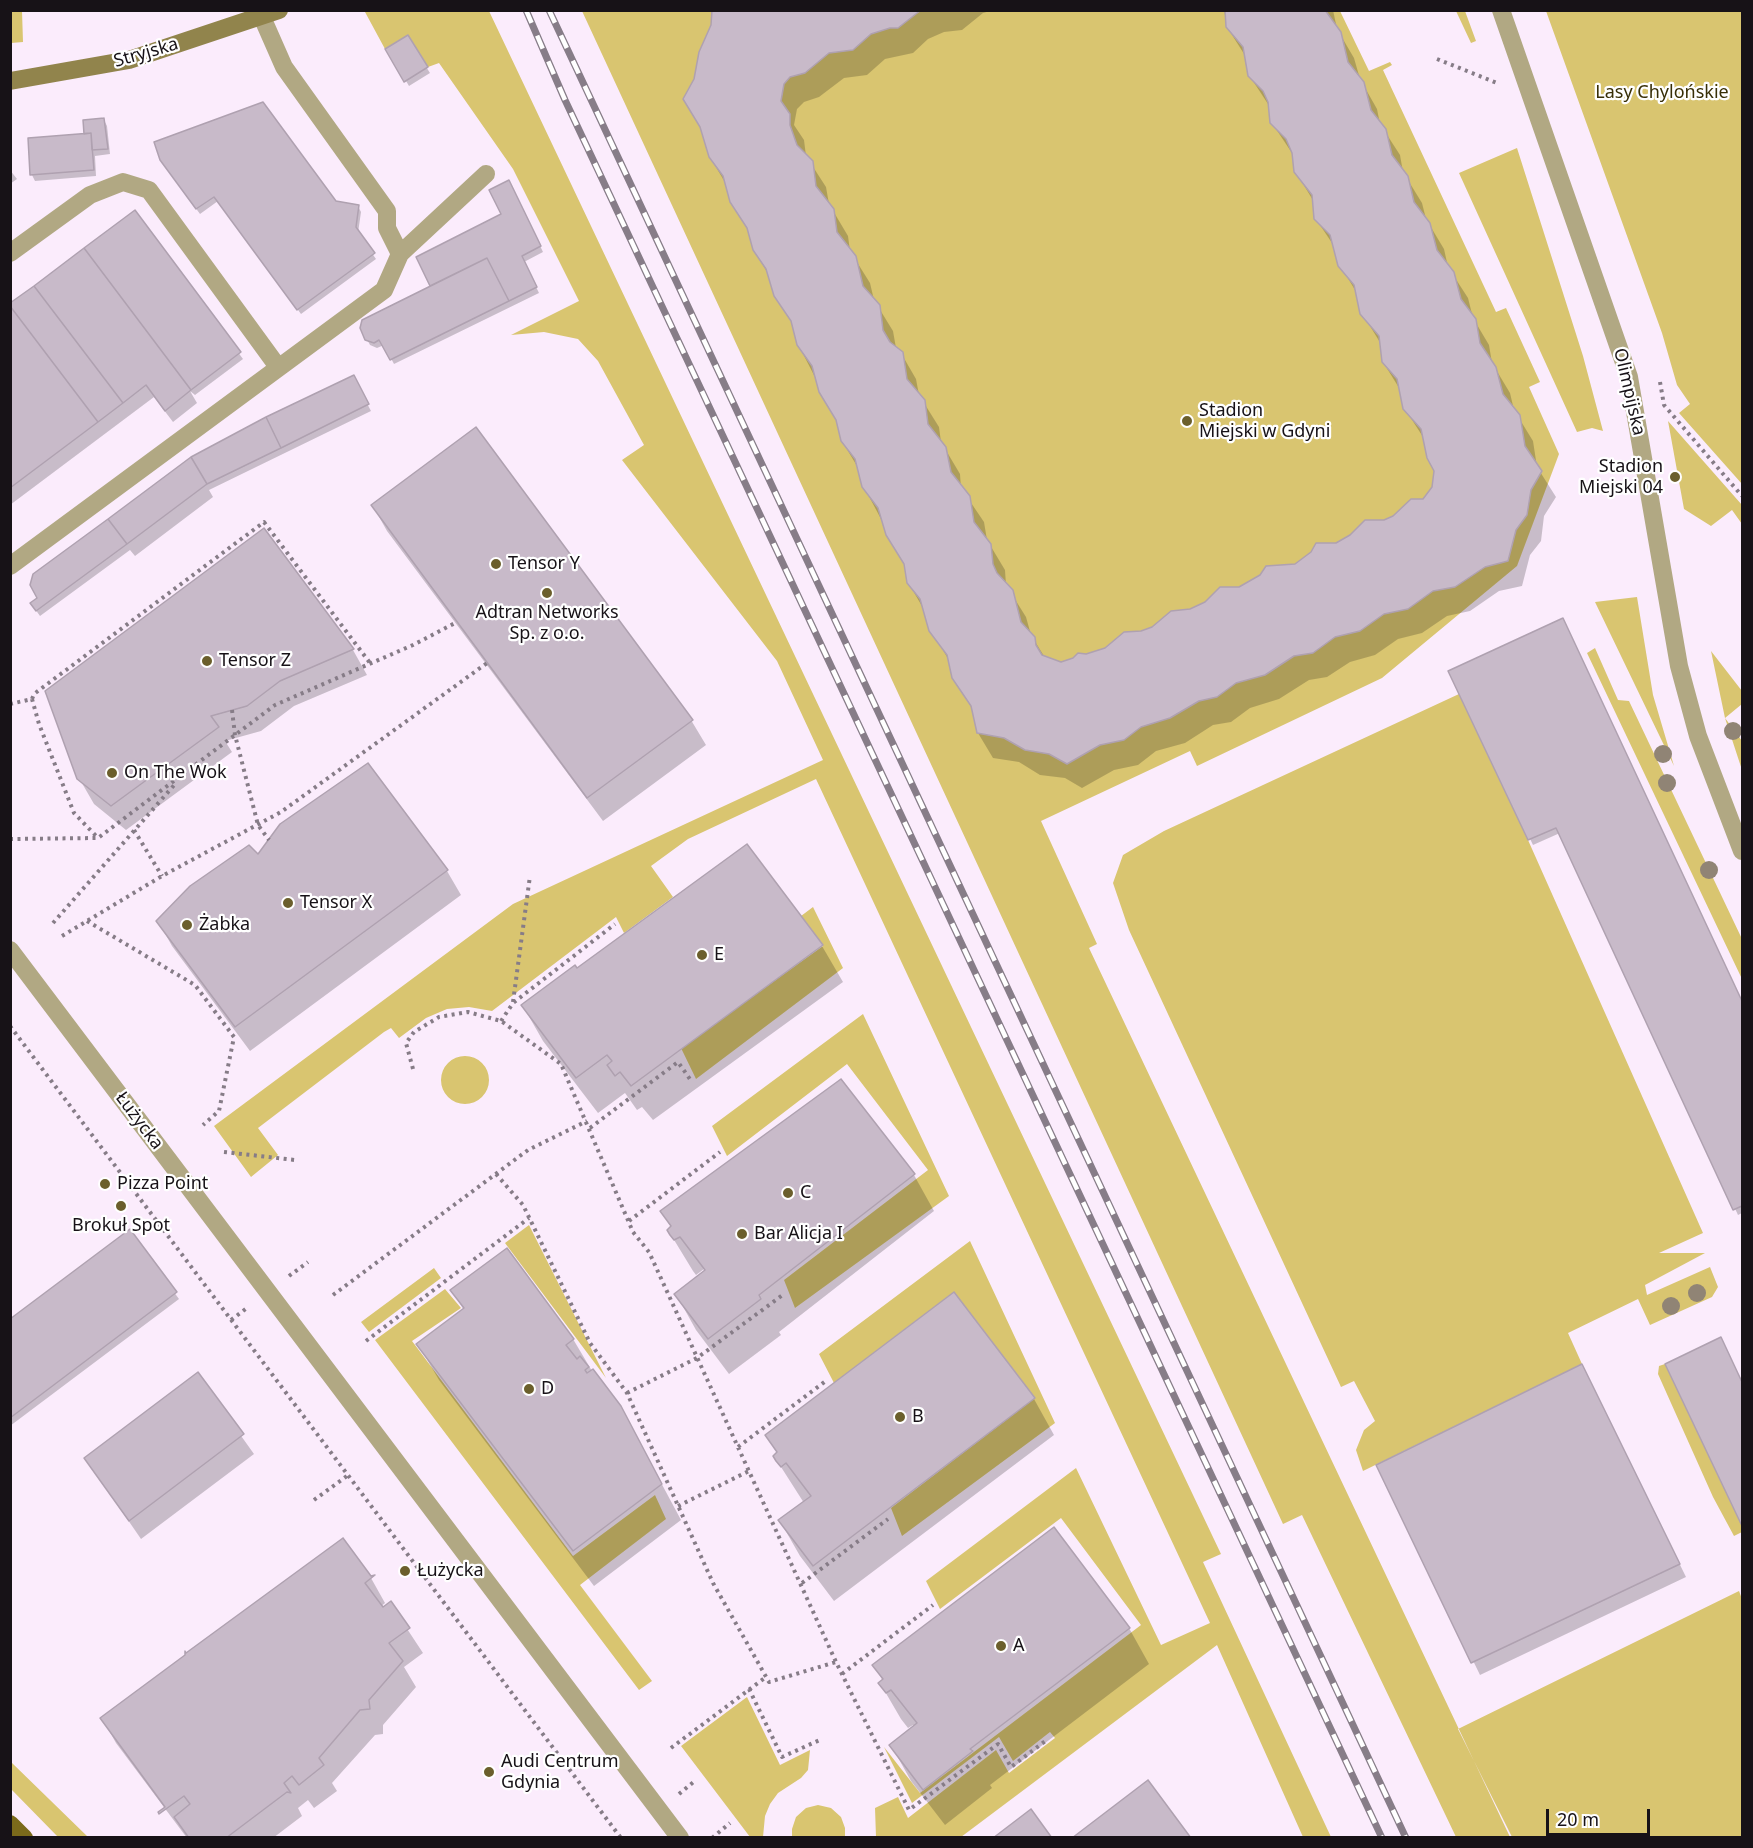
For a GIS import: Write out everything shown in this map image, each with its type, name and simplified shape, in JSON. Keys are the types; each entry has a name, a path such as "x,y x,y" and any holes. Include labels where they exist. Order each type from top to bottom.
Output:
{"main road":[{"name":"Stryjska","path":"10,81 129,60 270,14"},
{"path":"10,1824 24,1838"}],"street":[{"name":"Olimpijska","path":"1501,10 1629,377 1679,666 1698,736 1743,851"},
{"path":"270,14 284,67 387,211 387,228 400,254"},
{"path":"10,566 384,290 400,254 486,174"},
{"path":"10,252 90,195 123,182 149,190 278,367"},
{"name":"Łużycka","path":"10,950 680,1838"}],"path":[{"path":"1437,59 1498,83"},
{"path":"1664,405 1743,496"},
{"path":"99,838 75,813 39,724 32,699 34,694 264,522 369,663"},
{"path":"10,839 99,838 275,705 457,622"},
{"path":"62,936 162,876 281,812 487,663"},
{"path":"10,704 32,699"},
{"path":"232,710 235,735 258,825 269,840"},
{"path":"53,923 182,776"},
{"path":"134,830 162,876"},
{"path":"513,1003 530,876"},
{"path":"87,921 195,985 234,1037 219,1111 203,1125"},
{"path":"501,1021 513,1003 615,924"},
{"path":"413,1069 406,1043 426,1023 447,1015 468,1012 501,1021 561,1064 629,1221 649,1252 802,1583 836,1662 909,1810 998,1744 1011,1767 1048,1739"},
{"path":"10,1026 621,1838"},
{"path":"590,1128 678,1062 692,1082"},
{"path":"333,1295 528,1150 587,1121"},
{"path":"224,1152 295,1160"},
{"path":"629,1221 720,1152"},
{"path":"496,1174 522,1205 590,1343 627,1393 713,1583 769,1682 836,1662"},
{"path":"366,1341 529,1218"},
{"path":"627,1393 697,1358 784,1294"},
{"path":"738,1447 827,1380"},
{"path":"678,1506 749,1471"},
{"path":"314,1500 347,1476"},
{"path":"802,1583 888,1519"},
{"path":"842,1674 933,1605"},
{"path":"670,1748 766,1677"},
{"path":"749,1689 782,1757 822,1738"},
{"path":"712,1838 730,1823"}],"green space":[{"path":"368,10 489,11 1221,1554 1203,1562 1331,1837 1303,1837 1217,1645 961,1837 876,1837 875,1808 898,1797 908,1818 996,1750 1009,1773 1055,1738 1050,1732 1013,1761 999,1737 912,1803 884,1747 920,1793 1141,1625 1061,1518 940,1609 926,1581 1076,1468 1161,1645 1210,1623 816,779 688,839 651,866 673,897 624,933 616,917 492,1011 469,1007 447,1009 426,1018 399,1038 391,1028 384,1032 258,1128 278,1155 251,1177 214,1126 513,904 823,760 777,661 622,460 644,445 598,361 578,339 544,332 511,335 579,301 513,169 439,63 428,67 408,35 385,49 365,12"},
{"path":"10,11 22,11 23,42 11,43"},
{"name":"Stadion Miejski w Gdyni","path":"582,11 1340,11 1369,71 1390,62 1392,65 1383,70 1496,312 1506,308 1540,382 1529,387 1559,454 1517,566 1382,678 1197,766 1190,751 1041,821 1097,944 1089,948 1510,1837 1456,1837 1302,1515 1283,1524"},
{"path":"1456,11 1465,11 1476,41 1471,43"},
{"name":"Lasy Chylońskie","path":"1546,11 1742,11 1742,484 1679,413 1690,404 1677,385 1662,333"},
{"path":"1517,148 1583,356 1603,431 1592,428 1577,432 1459,173"},
{"path":"1668,421 1742,505 1742,524 1732,510 1711,526 1684,509"},
{"path":"1637,597 1653,695 1674,766 1595,602"},
{"path":"1595,648 1618,700 1629,701 1742,939 1742,979 1587,653"},
{"path":"1711,651 1742,691 1742,704 1725,718"},
{"path":"1459,694 1528,840 1703,1233 1659,1253 1705,1253 1645,1285 1647,1295 1710,1267 1718,1287 1712,1297 1650,1325 1638,1299 1568,1333 1582,1364 1363,1471 1356,1450 1364,1430 1375,1421 1354,1381 1341,1387 1129,930 1113,883 1123,855 1164,831"},
{"path":"1725,718 1742,741 1742,770"},
{"path":"813,907 843,968 696,1079 681,1048 823,946 801,916"},
{"path":"863,1014 949,1196 795,1308 784,1280 928,1170 847,1064 727,1156 712,1126"},
{"path":"465,1056 482,1063 489,1080 482,1097 465,1104 448,1097 441,1080 448,1063"},
{"path":"529,1225 606,1378 505,1243"},
{"path":"970,1241 1055,1423 902,1536 891,1508 1035,1398 954,1292 834,1383 819,1354"},
{"path":"434,1268 441,1278 369,1332 361,1322"},
{"path":"445,1289 461,1308 412,1341 573,1556 655,1495 666,1519 580,1585 652,1681 639,1690 375,1340"},
{"path":"1665,1364 1742,1526 1742,1532 1734,1536 1713,1497 1658,1374 1659,1366"},
{"path":"1739,1591 1742,1599 1742,1837 1512,1837 1458,1729"},
{"path":"747,1697 780,1765 810,1750 808,1770 801,1778 778,1793 770,1804 765,1816 763,1837 750,1837 681,1746"},
{"path":"11,1762 88,1837 58,1837 11,1789"},
{"path":"818,1805 831,1808 841,1817 845,1837 792,1837 796,1817 806,1808"}],"building":[{"path":"712,10 921,10 898,28 871,34 853,50 829,53 805,73 790,77 784,84 781,101 790,114 790,125 797,145 813,161 816,186 834,209 837,232 856,256 863,286 880,305 883,330 890,342 903,352 907,379 925,400 928,424 946,447 951,472 970,496 974,522 991,544 993,564 997,573 1013,590 1021,622 1035,637 1036,645 1042,655 1061,662 1073,658 1078,653 1086,654 1105,648 1124,632 1141,631 1152,627 1171,611 1190,609 1205,602 1220,587 1239,587 1260,575 1266,566 1295,564 1311,552 1316,543 1336,543 1350,535 1365,520 1384,520 1393,516 1411,499 1423,499 1432,487 1434,471 1427,458 1421,429 1403,409 1397,379 1382,362 1379,336 1360,314 1354,285 1338,266 1330,235 1314,219 1312,195 1294,172 1292,153 1286,139 1270,123 1268,102 1263,91 1248,76 1243,47 1226,27 1225,10 1325,10 1341,32 1348,62 1364,82 1371,110 1386,129 1392,155 1408,176 1414,202 1430,223 1437,250 1454,272 1461,299 1476,319 1480,343 1496,367 1503,394 1520,415 1525,446 1542,471 1531,490 1527,515 1516,530 1508,561 1485,567 1455,587 1433,591 1408,609 1384,614 1360,631 1335,637 1313,653 1294,656 1265,675 1236,683 1217,697 1199,701 1170,718 1141,727 1124,740 1100,745 1067,764 1049,754 1025,750 1004,738 977,733 971,706 952,678 947,655 929,631 920,599 907,583 904,564 886,535 878,508 862,487 855,459 841,441 836,420 819,392 812,366 797,345 791,321 774,296 766,269 753,250 747,228 730,202 723,176 709,157 700,127 683,99 694,79 699,52 711,25"},
{"path":"408,35 428,67 404,82 385,49"},
{"path":"263,102 336,201 359,205 356,227 375,253 297,310 214,197 196,209 160,160 154,142"},
{"path":"104,118 108,149 92,150 91,133 84,134 83,120"},
{"path":"91,133 94,170 30,175 28,138"},
{"path":"509,180 541,246 522,256 537,287 509,301 487,258 430,286 416,257 501,214 489,190"},
{"path":"135,210 241,352 191,390 84,248"},
{"path":"84,248 191,390 165,411 146,385 123,403 34,286"},
{"path":"487,258 509,301 390,360 379,340 374,343 365,340 360,328 362,320"},
{"path":"34,286 123,403 98,422 10,306 10,303"},
{"path":"10,306 98,422 10,488"},
{"path":"354,375 369,404 281,448 266,417"},
{"path":"266,417 281,448 207,484 191,457"},
{"name":"Tensor Y","path":"476,427 693,720 587,798 371,505"},
{"path":"191,457 207,484 127,544 108,519"},
{"path":"108,519 127,544 36,611 30,603 37,598 30,585 33,574"},
{"name":"Tensor Z","path":"264,528 354,649 280,681 247,706 211,716 219,727 111,806 77,779 45,691"},
{"path":"1563,618 1742,1001 1742,1206 1733,1210 1556,828 1528,840 1448,671"},
{"name":"Tensor X","path":"368,763 448,870 235,1027 156,921 190,886 249,845 258,854 280,824"},
{"name":"E","path":"747,844 823,945 631,1086 620,1072 615,1076 607,1065 612,1061 607,1055 576,1078 521,1005 575,965 577,968"},
{"name":"C","path":"841,1079 915,1174 759,1295 761,1299 708,1339 674,1294 705,1270 680,1237 674,1240 670,1235 667,1230 671,1226 660,1211"},
{"path":"130,1229 177,1292 10,1418 10,1319"},
{"name":"D","path":"507,1248 574,1339 566,1345 577,1359 580,1356 589,1367 585,1370 587,1373 593,1369 621,1406 662,1484 573,1551 416,1344 464,1308 450,1290"},
{"name":"B","path":"954,1292 1035,1398 813,1566 778,1520 811,1496 786,1463 781,1467 776,1461 773,1456 777,1452 765,1435"},
{"path":"1721,1337 1742,1382 1742,1526 1665,1364"},
{"path":"1582,1364 1680,1564 1471,1663 1376,1465"},
{"path":"198,1372 244,1434 129,1521 84,1458"},
{"name":"A","path":"1054,1527 1130,1628 970,1749 973,1751 923,1790 889,1745 917,1723 891,1690 886,1693 878,1683 883,1679 872,1665"},
{"path":"343,1538 371,1576 375,1575 365,1583 383,1607 391,1601 410,1628 389,1643 403,1661 369,1700 370,1709 360,1710 319,1758 324,1765 299,1785 292,1776 284,1783 291,1793 287,1792 226,1838 189,1838 174,1817 190,1804 184,1796 159,1814 158,1812 165,1807 100,1718 185,1655 185,1651 186,1653"},
{"path":"1148,1780 1191,1838 1072,1838"},
{"path":"1031,1809 1052,1838 993,1838"}],"railway":[{"path":"526,10 565,100 1382,1838"},
{"path":"549,10 1406,1838"}],"place":[{"name":"Stadion Miejski w Gdyni","path":"1187,421"},
{"name":"Stadion Miejski 04","path":"1675,477"},
{"name":"Tensor Y","path":"496,564"},
{"name":"Adtran Networks Sp. z o.o.","path":"547,593"},
{"name":"Tensor Z","path":"207,661"},
{"name":"On The Wok","path":"112,773"},
{"name":"Tensor X","path":"288,903"},
{"name":"Żabka","path":"187,925"},
{"name":"E","path":"702,955"},
{"name":"Pizza Point","path":"105,1184"},
{"name":"C","path":"788,1193"},
{"name":"Brokuł Spot","path":"121,1206"},
{"name":"Bar Alicja I","path":"742,1234"},
{"name":"D","path":"529,1389"},
{"name":"B","path":"900,1417"},
{"name":"Łużycka","path":"405,1571"},
{"name":"A","path":"1001,1646"},
{"name":"Audi Centrum Gdynia","path":"489,1772"}]}
